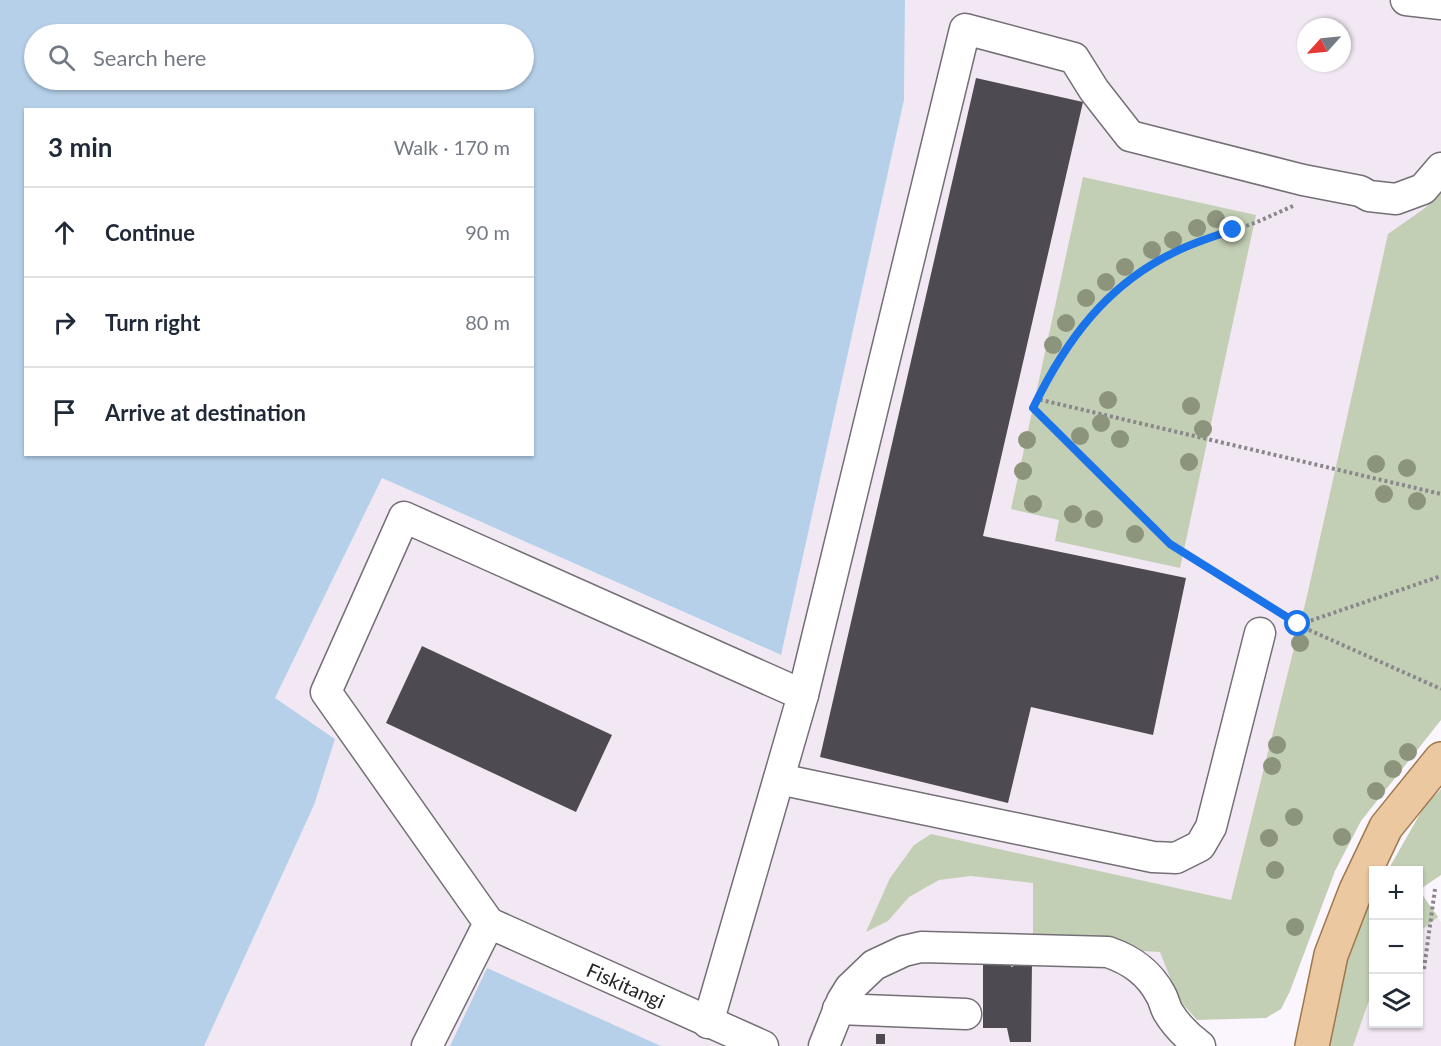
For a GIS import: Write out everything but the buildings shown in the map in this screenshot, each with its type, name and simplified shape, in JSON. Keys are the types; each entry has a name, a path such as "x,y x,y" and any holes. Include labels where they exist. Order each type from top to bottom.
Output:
{"main road":[{"path":"1312,1046 1331,955 1356,890 1386,827 1441,759"}],"street":[{"path":"1406,0 1441,4"},
{"path":"708,1023 803,695 965,29 1074,58 1094,90 1130,136 1303,180 1360,191 1369,196 1396,199 1423,189 1441,168"},
{"path":"427,1046 489,923 326,692 404,517 803,695"},
{"path":"779,779 1153,857 1176,858 1200,846 1211,827 1260,633"},
{"name":"Fiskitangi","path":"489,923 763,1046"},
{"path":"824,1046 838,1009 850,988 874,965 904,951 921,947 1108,952 1123,957 1137,965 1148,976 1156,986 1174,1020 1200,1046"},
{"path":"838,1009 966,1014"}],"path":[{"path":"1297,204 1257,222 1177,250 1128,280 1105,299 1070,341 1033,408 1170,544 1298,624 1441,689"},
{"path":"1037,399 1441,494"},
{"path":"1298,624 1441,576"},
{"path":"1424,969 1435,890"}],"shaded area":[{"path":"905,0 1441,0 1441,203 1237,908 1173,970 1176,1046 661,1046 487,969 450,1046 204,1046 314,805 275,698 382,478 780,655 904,100"},
{"path":"1435,912 1441,922 1441,1046 1308,1046 1369,962 1369,1028 1423,1028 1423,921"}],"green space":[{"path":"1083,177 1256,215 1180,568 1055,541 1059,520 1011,509"},
{"path":"1441,191 1441,720 1361,821 1335,871 1290,991 1281,1009 1266,1018 1197,1020 1179,1000 1160,952 1033,945 1033,883 971,876 939,880 909,897 888,921 866,932 890,878 914,845 931,834 1231,900 1307,596 1388,234 1425,208"},
{"path":"1441,789 1441,875 1423,887 1423,866 1390,866 1425,805"},
{"path":"1423,896 1438,917 1423,929"},
{"path":"1369,904 1369,1000 1353,1046 1326,1046 1353,933"}],"water":[{"path":"0,0 905,0 904,100 781,655 382,478 275,698 335,739 314,805 204,1046 0,1046"},
{"path":"487,968 661,1046 450,1046"}],"route":[{"path":"1233,230 1177,250 1148,266 1105,299 1070,341 1033,408 1170,544 1298,624"}]}
